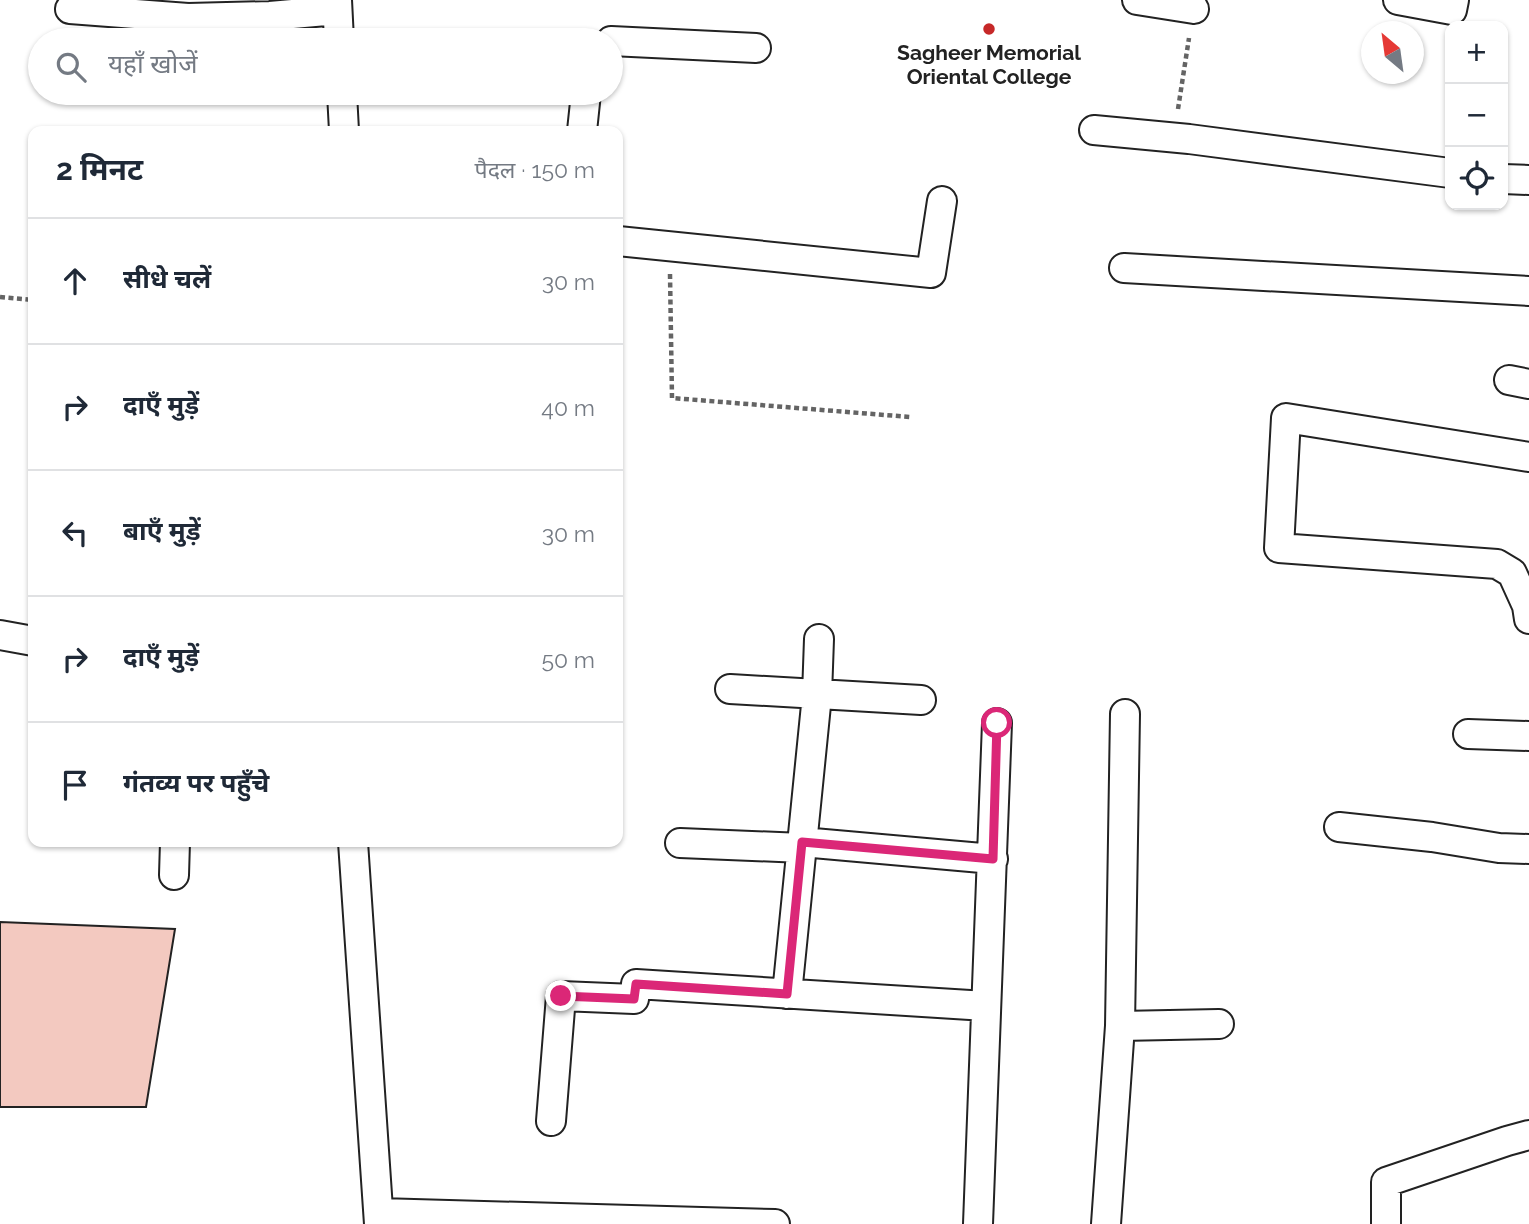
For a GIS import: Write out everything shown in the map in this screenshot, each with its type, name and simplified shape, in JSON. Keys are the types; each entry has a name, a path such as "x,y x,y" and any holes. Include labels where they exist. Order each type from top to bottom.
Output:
{"street":[{"path":"1137,0 1194,9"},
{"path":"1398,0 1452,10 1454,0"},
{"path":"70,9 188,19 270,16 337,5 338,28"},
{"path":"623,42 756,48"},
{"path":"343,105 344,126"},
{"path":"583,126 585,105"},
{"path":"1094,130 1173,137 1445,172"},
{"path":"1508,179 1529,180"},
{"path":"623,241 931,272 942,201"},
{"path":"1124,268 1529,291"},
{"path":"1529,457 1286,418 1279,548 1497,564 1512,573 1527,606 1529,619"},
{"path":"0,635 28,639"},
{"path":"787,994 817,695 819,639"},
{"path":"730,690 921,700"},
{"path":"1106,1224 1120,1026 1125,715"},
{"path":"978,1224 997,723"},
{"path":"1468,734 1529,736"},
{"path":"1339,827 1432,837 1499,848 1529,849"},
{"path":"680,843 802,845 993,859"},
{"path":"174,847 174,875"},
{"path":"353,847 379,1218 775,1224"},
{"path":"551,1121 561,996 634,999 636,984 986,1006"},
{"path":"1120,1026 1219,1024"},
{"path":"1386,1224 1387,1182 1529,1135"}],"path":[{"path":"1173,137 1194,9"},
{"path":"669,246 673,398 910,418"},
{"path":"0,297 28,300"}],"building":[{"path":"0,922 175,929 146,1107 0,1107"}],"place":[{"name":"Sagheer Memorial Oriental College","path":"989,29"}],"route":[{"path":"561,996 634,999 636,984 787,994 802,842 993,859 997,723"}]}
